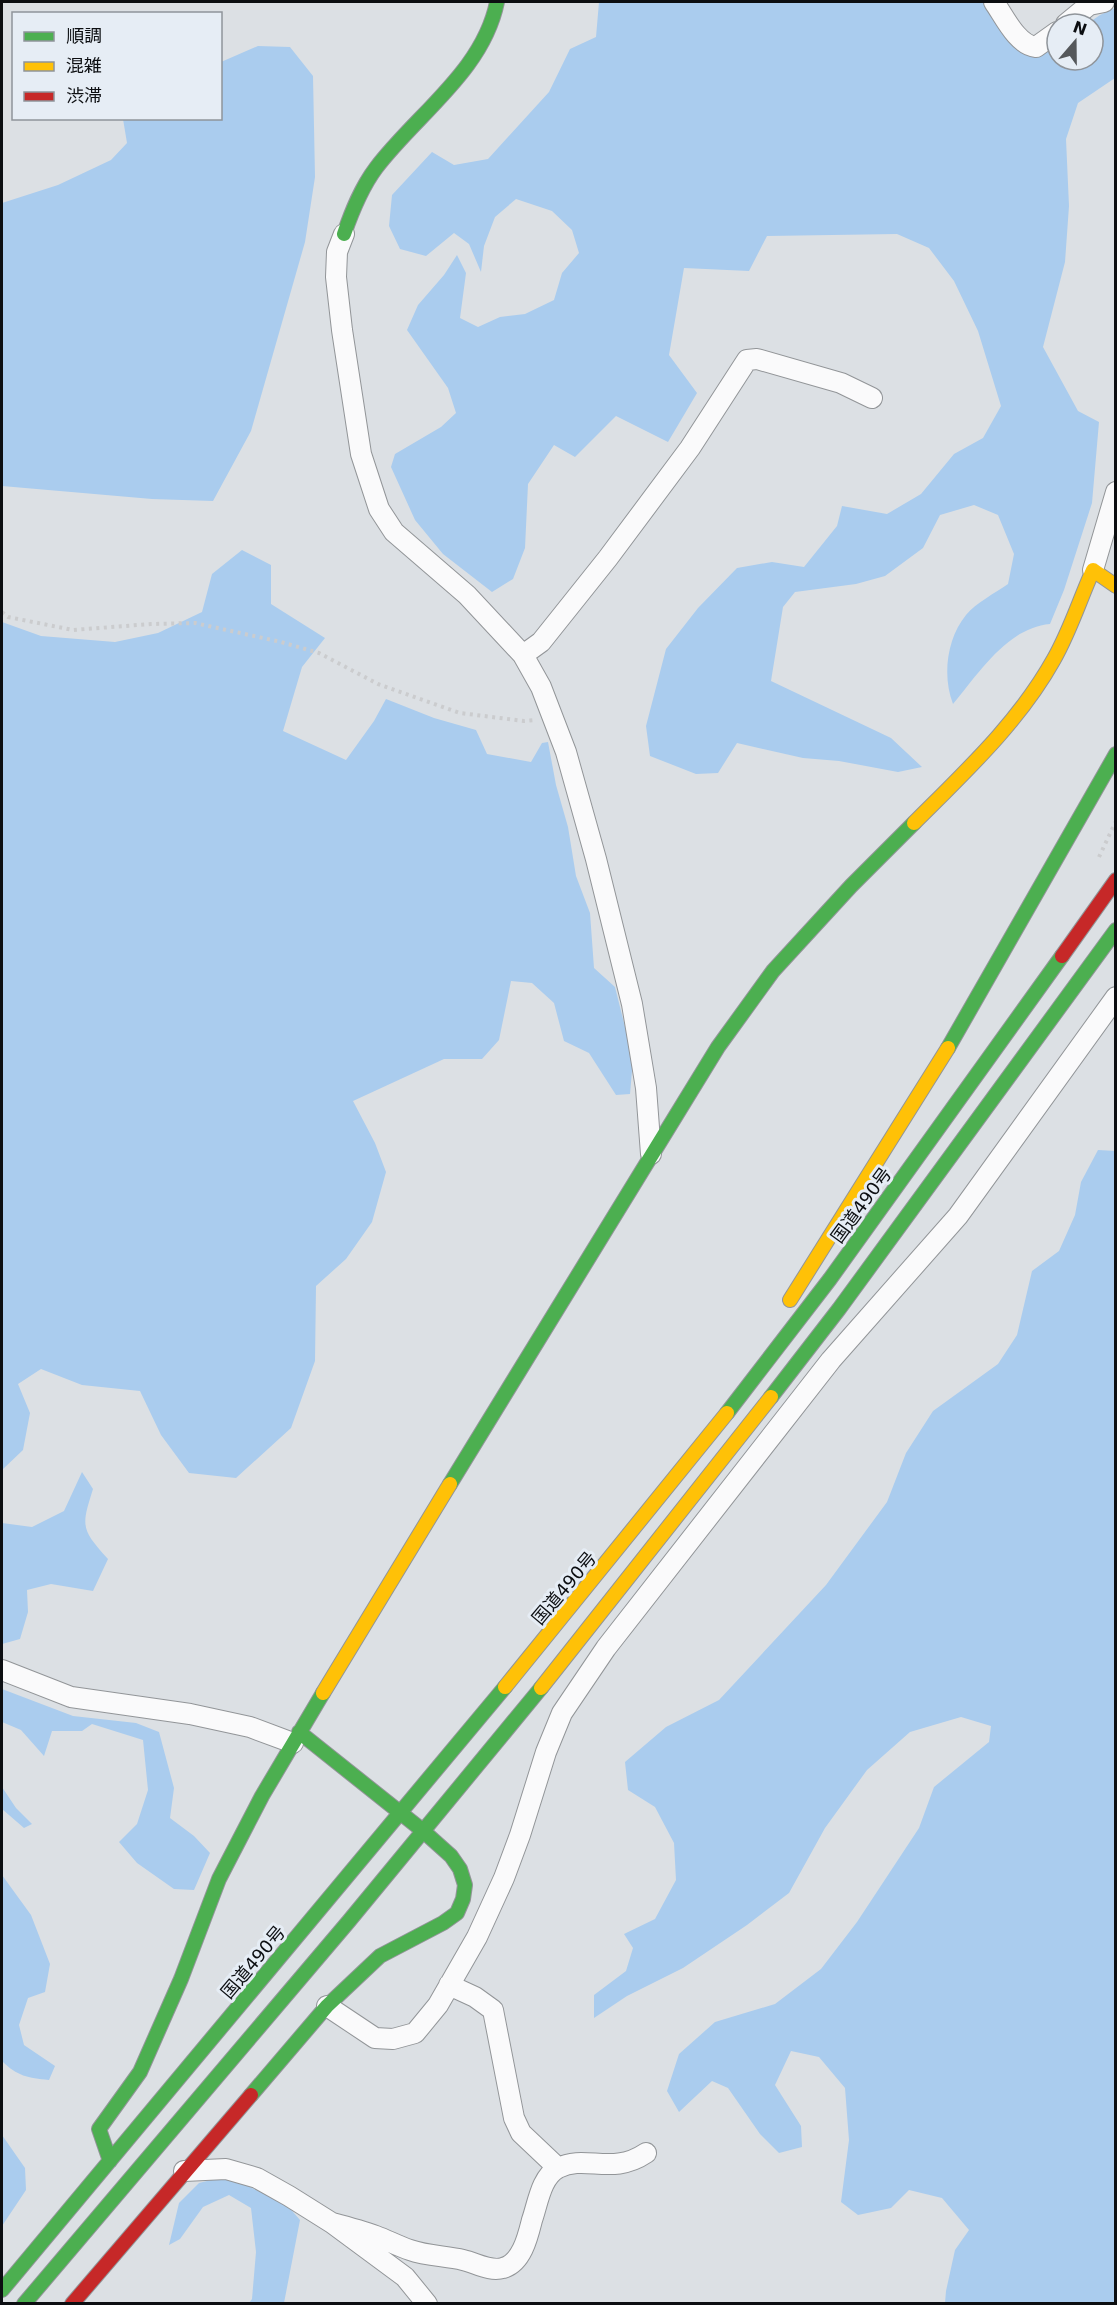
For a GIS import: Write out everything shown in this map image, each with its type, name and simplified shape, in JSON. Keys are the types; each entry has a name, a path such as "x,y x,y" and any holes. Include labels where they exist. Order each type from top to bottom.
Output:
{"main road":[{"path":"344,234 355,202 376,167 470,61 488,33 497,2"},
{"path":"110,2161 99,2129 140,2072 181,1979 219,1879 243,1828 296,1737 718,1047 773,971 851,886 978,759 1026,705 1055,658 1093,570 1116,586"},
{"path":"781,1314 949,1047 1116,754"},
{"name":"国道490号","path":"2,2290 400,1814 691,1460 830,1279 978,1076 1116,880"},
{"path":"24,2304 349,1921 598,1618 838,1309 1116,930"},
{"path":"1018,1066 1101,975"},
{"path":"691,1460 763,1343"},
{"path":"78,2301 184,2170 327,2006 380,1956 443,1923 457,1913 463,1899 465,1884 460,1869 451,1856 422,1830 296,1737"}],"street":[{"path":"994,2 1021,40 1029,46 1036,47 1045,41"},
{"path":"1081,12 1089,5 1104,2"},
{"path":"344,234 338,252 336,278 342,330 361,454 379,509 394,532 467,595 523,655 541,687 566,752 596,859 632,1004 646,1088 651,1154"},
{"path":"523,655 541,642 608,558 690,448 747,360 757,359 841,383 872,398"},
{"path":"1093,570 1116,492"},
{"path":"327,2006 375,2038 393,2039 415,2033 438,2005 477,1937 504,1878 546,1752 562,1713 582,1682 831,1360 958,1216 1116,997"},
{"path":"2,1670 71,1697 190,1714 296,1737"},
{"path":"449,1985 475,1997 493,2010 514,2118 521,2133 558,2168"},
{"path":"332,2223 377,2236 425,2254 447,2256 489,2268 503,2269 514,2262 526,2242 542,2187 558,2168 572,2163 618,2165 633,2162 646,2153"},
{"path":"184,2170 226,2169 257,2178 332,2223 405,2277 427,2304"}],"path":[{"path":"2,612 8,617 73,630 195,623 319,653 378,684 460,713 524,722 554,719"},
{"path":"1099,857 1116,821"}],"shaded area":[{"path":"599,2 983,2 1022,49 1045,52 1045,72 1105,72 1105,13 1115,8 1115,78 1078,103 1066,139 1069,206 1065,262 1043,347 1078,411 1099,422 1092,503 1064,590 1050,624 1035,627 1007,643 984,666 953,704 947,670 954,635 970,611 1008,584 1014,554 998,515 974,505 940,515 923,548 885,576 856,584 795,592 783,607 771,681 891,738 922,767 898,772 839,761 803,758 737,743 718,773 696,774 650,756 646,726 666,649 698,608 737,568 772,562 804,567 837,526 842,506 887,514 921,494 954,454 983,438 1001,406 978,331 954,281 929,248 897,234 767,236 749,271 684,268 669,355 697,393 668,442 616,416 575,457 554,445 528,484 525,548 513,579 492,592 443,554 415,520 391,467 395,454 441,427 456,413 448,388 407,330 418,305 444,275 457,255 466,273 460,318 478,327 500,317 525,314 554,300 562,273 579,253 572,230 552,211 516,199 495,217 484,246 481,272 469,244 454,233 426,256 400,249 389,226 392,195 432,152 454,165 488,159 549,92 570,49 596,37"},
{"path":"258,46 290,47 313,76 315,177 305,242 251,431 213,501 152,499 2,486 2,203 58,185 111,160 127,143 123,120 222,120 222,62"},
{"path":"242,550 271,565 271,604 325,638 302,667 283,731 346,760 374,721 386,699 434,718 476,730 487,754 531,762 542,743 548,742 556,785 568,827 576,876 590,913 594,968 615,987 633,1059 630,1094 616,1095 589,1053 564,1041 554,1003 532,983 511,981 499,1040 482,1059 444,1059 353,1101 375,1143 386,1172 372,1222 346,1259 316,1286 315,1361 291,1428 236,1478 189,1473 161,1435 140,1391 82,1385 41,1369 18,1384 30,1413 23,1450 2,1470 2,622 41,636 115,642 158,633 202,612 212,574"},
{"path":"1098,1150 1116,1151 1115,2303 945,2303 955,2250 969,2230 942,2198 909,2190 891,2208 858,2215 841,2202 849,2140 845,2088 819,2057 791,2051 775,2085 801,2126 802,2147 779,2153 760,2134 728,2088 712,2081 679,2112 667,2091 679,2054 715,2022 775,2004 821,1969 857,1922 919,1828 934,1787 989,1742 991,1726 961,1717 910,1732 867,1770 825,1828 789,1893 747,1925 683,1968 627,1996 594,2018 594,1995 626,1971 633,1948 624,1934 655,1919 676,1880 674,1843 655,1807 628,1790 625,1762 666,1727 719,1700 826,1585 887,1502 906,1453 933,1411 998,1364 1017,1335 1032,1271 1059,1251 1075,1215 1081,1182"},
{"path":"82,1472 93,1489 85,1520 88,1534 108,1559 93,1591 51,1584 27,1590 28,1612 20,1639 2,1644 2,1523 32,1527 64,1511"},
{"path":"2,1689 73,1716 136,1723 159,1732 174,1788 170,1818 194,1836 210,1853 194,1890 174,1889 137,1863 119,1842 137,1824 148,1790 143,1740 92,1724 82,1731 52,1731 44,1756 21,1730 2,1722"},
{"path":"2,1787 16,1808 32,1824 24,1828 2,1809"},
{"path":"2,1875 31,1915 50,1964 45,1992 28,1998 19,2025 24,2045 55,2066 49,2080 23,2075 2,2061"},
{"path":"2,2135 25,2168 26,2190 2,2226"},
{"path":"227,2176 287,2205 300,2220 284,2303 249,2303 252,2299 256,2252 251,2208 229,2195 203,2207 180,2239 169,2245 179,2203 199,2183"}],"traffic: fast":[{"path":"344,234 357,200 376,168 447,91 478,49 489,27 497,2"},
{"path":"948,1048 1116,754"},
{"path":"450,1484 718,1047 773,971 851,886 914,823"},
{"path":"771,1397 839,1309 1116,930"},
{"path":"727,1413 830,1279 1062,956"},
{"path":"2,2290 505,1687"},
{"path":"24,2304 349,1921 541,1688"},
{"path":"110,2161 99,2129 140,2072 181,1979 219,1879 262,1796 323,1693"},
{"path":"251,2095 327,2006 380,1956 443,1923 457,1913 463,1899 465,1885 460,1869 451,1856 422,1830 299,1732"}],"traffic: slow":[{"path":"914,823 990,746 1025,704 1060,648 1093,570 1116,586"},
{"path":"790,1300 948,1048"},
{"path":"541,1688 771,1397"},
{"path":"505,1687 727,1413"},
{"path":"323,1693 450,1484"}],"traffic: jam":[{"path":"1062,956 1116,880"},
{"path":"72,2304 251,2095"}]}
